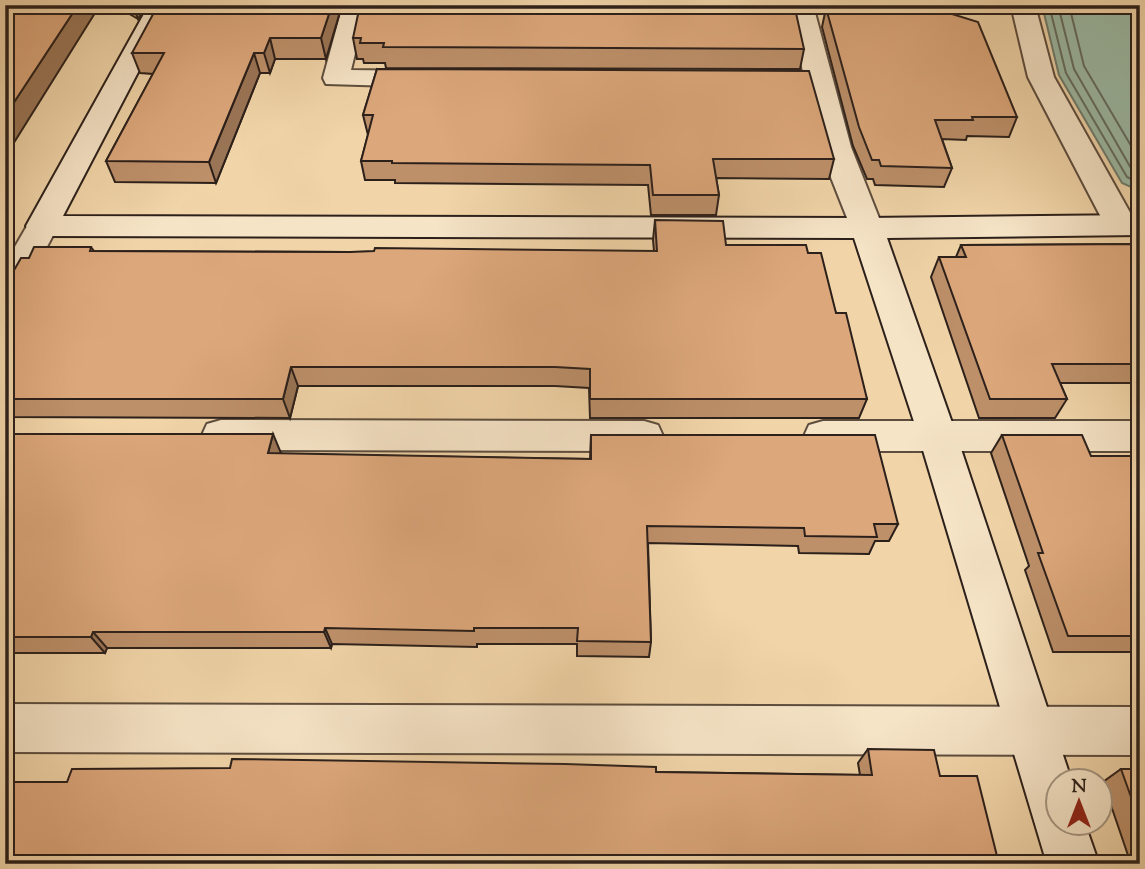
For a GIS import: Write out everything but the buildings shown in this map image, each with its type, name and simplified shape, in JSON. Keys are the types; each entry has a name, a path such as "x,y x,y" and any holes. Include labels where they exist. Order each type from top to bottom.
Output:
{"street":[{"path":"5,295 27,235 161,5"},
{"path":"355,5 336,78 446,79"},
{"path":"801,5 818,80 855,204 867,228 938,437 1044,772"},
{"path":"1023,5 1041,78 1130,225"},
{"path":"736,80 818,80"},
{"path":"27,235 1130,225"},
{"path":"186,435 673,436"},
{"path":"785,436 1140,436"},
{"path":"5,728 1140,732"},
{"path":"1065,838 1073,864"}],"water":[{"path":"1042,5 1140,5 1140,191 1122,183 1059,75"}]}
